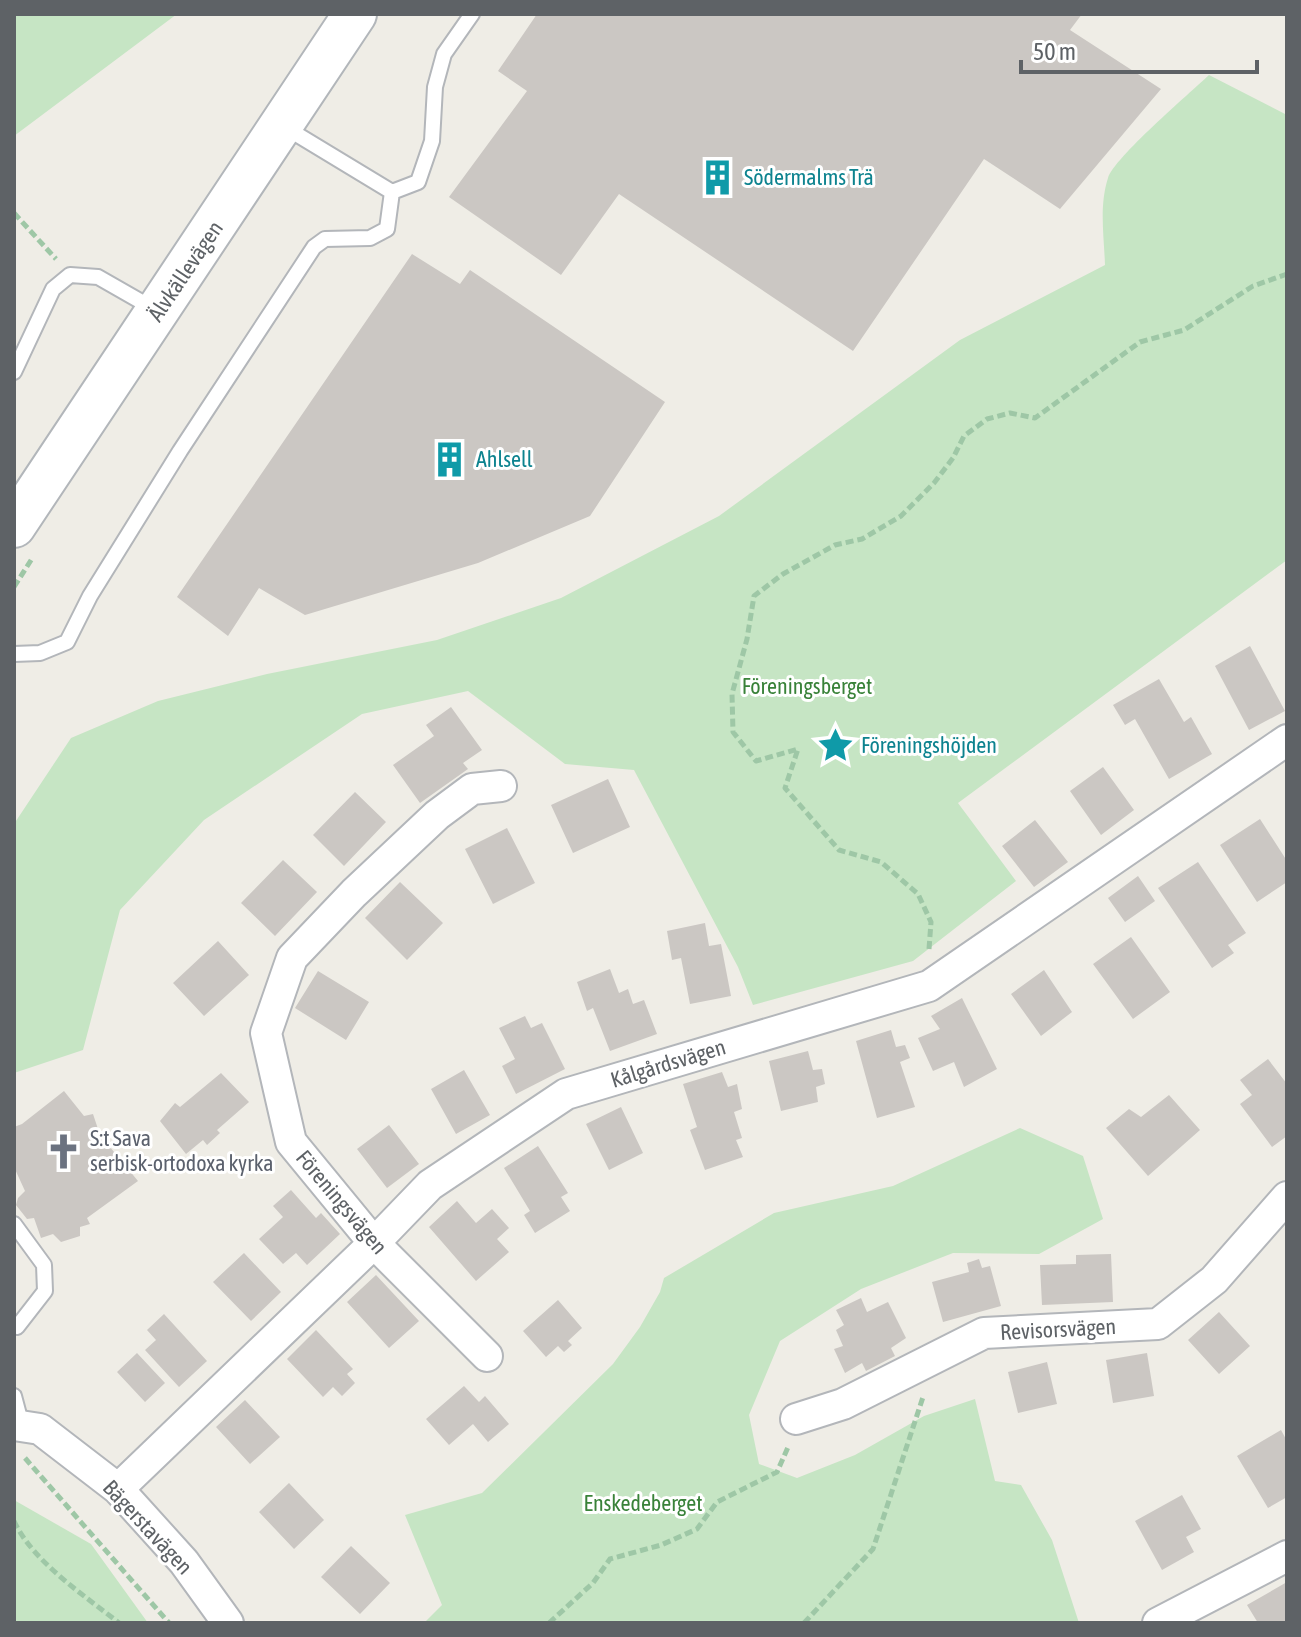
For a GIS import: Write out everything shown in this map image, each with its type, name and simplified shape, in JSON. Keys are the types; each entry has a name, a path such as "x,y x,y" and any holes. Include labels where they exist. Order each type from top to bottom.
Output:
{"main road":[{"name":"Älvkällevägen","path":"14,526 355,14"}],"street":[{"name":"Kålgårdsvägen","path":"118,1489 374,1243 430,1185 566,1094 929,986 1287,740"},
{"name":"Föreningsvägen","path":"487,1356 374,1243 291,1142 266,1033 292,958 354,893 437,815 472,789 501,786"},
{"name":"Revisorsvägen","path":"796,1419 843,1404 984,1333 1158,1324 1214,1280 1287,1197"},
{"name":"Bägerstavägen","path":"18,1434 40,1429 118,1489 184,1562 228,1623"},
{"path":"1158,1623 1197,1610 1287,1556"}],"lane":[{"path":"392,192 418,182 432,141 435,87 444,54 472,14"},
{"path":"281,125 392,192"},
{"path":"14,654 40,653 67,642 90,596 180,451 314,247 325,239 370,238 387,229 392,192"},
{"path":"14,372 53,289 70,275 98,277 158,312"},
{"path":"14,1224 44,1265 45,1291 15,1328"},
{"path":"14,1396 18,1434"}],"path":[{"path":"14,213 70,275"},
{"path":"929,986 931,922 918,894 881,862 839,850 785,788 798,749 756,761 733,732 732,694 747,639 754,596 783,574 835,545 862,539 901,516 934,483 953,458 964,436 987,419 1010,413 1035,418 1140,342 1184,330 1253,286 1287,274"},
{"path":"804,1623 873,1549 938,1355"},
{"path":"549,1623 593,1583 610,1559 661,1545 697,1529 717,1502 777,1472 789,1446 796,1419"},
{"path":"18,1434 169,1623"},
{"path":"14,1521 23,1540 69,1583 119,1623"}],"green space":[{"path":"14,14 177,14 14,136"},
{"name":"Föreningsberget","path":"1209,75 1287,115 1287,560 958,803 1016,881 913,961 753,1005 738,967 634,770 565,764 468,691 362,714 204,820 120,910 83,1050 14,1073 14,824 71,738 158,701 267,674 437,640 561,598 719,516 960,340 1105,265 1103,210 1108,178 1138,141"},
{"name":"Enskedeberget","path":"1020,1128 1083,1156 1103,1219 1039,1254 953,1253 861,1289 780,1341 749,1415 759,1464 797,1478 855,1455 924,1416 975,1399 995,1481 1021,1485 1052,1540 1079,1623 424,1623 442,1605 405,1515 482,1493 613,1364 640,1327 660,1292 664,1278 774,1213 893,1186"},
{"path":"14,1500 91,1544 148,1623 14,1623"}],"building":[{"name":"Södermalms Trä","path":"537,14 1082,14 1070,30 1161,89 1060,209 984,159 853,351 619,194 561,275 449,197 527,91 498,71"},
{"name":"Ahlsell","path":"412,254 460,284 470,270 665,402 590,516 478,563 305,615 259,588 228,636 177,597"},
{"path":"1250,646 1285,711 1249,730 1215,666"},
{"path":"1159,679 1184,722 1191,717 1212,754 1169,779 1135,719 1125,725 1113,705"},
{"path":"451,707 482,750 463,763 468,769 420,803 393,765 434,736 426,725"},
{"path":"1103,767 1134,810 1101,835 1070,791"},
{"path":"608,779 630,827 573,853 551,805"},
{"path":"355,792 386,822 344,866 313,835"},
{"path":"1260,819 1287,861 1287,882 1257,902 1220,845"},
{"path":"1035,820 1068,862 1034,887 1002,846"},
{"path":"507,828 535,883 493,904 465,849"},
{"path":"283,860 317,892 275,936 241,903"},
{"path":"1198,862 1246,933 1228,945 1234,953 1212,968 1158,888"},
{"path":"1138,876 1155,901 1125,922 1108,898"},
{"path":"400,882 443,923 407,960 365,918"},
{"path":"705,923 709,946 721,944 731,996 690,1004 681,958 672,960 667,931"},
{"path":"1131,937 1170,992 1133,1019 1093,964"},
{"path":"218,941 249,975 204,1016 173,983"},
{"path":"610,969 619,993 628,989 633,1004 644,1000 657,1034 610,1051 593,1008 587,1011 577,982"},
{"path":"1044,970 1072,1012 1041,1036 1011,994"},
{"path":"318,971 369,1002 346,1040 295,1008"},
{"path":"962,998 997,1069 964,1087 954,1062 933,1071 918,1038 940,1029 931,1016"},
{"path":"525,1016 531,1028 542,1023 565,1069 516,1094 502,1066 515,1059 499,1028"},
{"path":"891,1030 896,1047 905,1045 910,1058 900,1062 915,1107 877,1118 856,1041"},
{"path":"808,1051 813,1070 822,1069 825,1084 816,1087 818,1102 781,1111 769,1061"},
{"path":"1268,1059 1287,1084 1287,1136 1272,1147 1240,1104 1252,1095 1240,1080"},
{"path":"464,1070 490,1115 456,1134 431,1089"},
{"path":"722,1072 728,1087 737,1084 742,1109 734,1112 742,1138 736,1140 743,1157 705,1170 690,1130 697,1127 683,1084"},
{"path":"221,1073 249,1102 217,1130 220,1133 207,1145 203,1140 186,1154 160,1121 175,1103 180,1107"},
{"name":"S:t Sava serbisk-ortodoxa kyrka","path":"64,1091 84,1116 93,1114 100,1135 138,1181 87,1218 90,1224 80,1227 80,1236 61,1242 53,1234 41,1238 34,1218 27,1219 16,1205 25,1191 14,1167 14,1127"},
{"path":"1169,1095 1200,1130 1148,1176 1106,1128 1129,1109 1141,1117"},
{"path":"621,1107 643,1153 609,1170 586,1124"},
{"path":"389,1125 419,1164 387,1188 357,1149"},
{"path":"538,1146 568,1193 561,1197 570,1211 535,1233 524,1215 530,1211 504,1168"},
{"path":"291,1190 316,1218 321,1213 340,1234 307,1265 296,1253 283,1264 259,1239 283,1217 273,1206"},
{"path":"457,1201 476,1223 492,1209 509,1228 497,1239 509,1252 476,1281 429,1227"},
{"path":"244,1253 281,1292 251,1321 213,1282"},
{"path":"1111,1254 1113,1302 1042,1305 1040,1265 1076,1264 1076,1255"},
{"path":"979,1259 982,1268 990,1266 1001,1306 943,1322 932,1282 969,1272 967,1263"},
{"path":"376,1275 419,1321 389,1348 347,1302"},
{"path":"861,1298 867,1312 888,1302 906,1338 891,1348 895,1356 866,1371 862,1363 845,1373 834,1349 843,1346 836,1330 844,1325 836,1310"},
{"path":"558,1300 582,1328 568,1341 572,1345 564,1352 558,1346 546,1357 523,1331"},
{"path":"1219,1312 1250,1346 1219,1374 1188,1340"},
{"path":"164,1314 207,1361 179,1387 145,1350 156,1340 147,1330"},
{"path":"316,1330 353,1369 347,1374 355,1383 342,1396 333,1387 323,1397 287,1359"},
{"path":"137,1353 165,1383 145,1402 117,1372"},
{"path":"1147,1353 1154,1396 1113,1403 1106,1360"},
{"path":"1047,1362 1057,1404 1018,1413 1008,1372"},
{"path":"464,1386 479,1402 485,1396 509,1424 488,1442 473,1424 449,1445 426,1419"},
{"path":"245,1400 280,1437 250,1464 216,1427"},
{"path":"1281,1430 1287,1441 1287,1497 1268,1508 1237,1456"},
{"path":"289,1483 324,1520 294,1549 259,1512"},
{"path":"1182,1495 1201,1529 1186,1537 1194,1552 1162,1570 1135,1521"},
{"path":"351,1546 390,1583 360,1614 321,1577"},
{"path":"1287,1582 1287,1623 1258,1623 1247,1605"}],"place":[{"name":"Södermalms Trä","path":"718,177"},
{"name":"Ahlsell","path":"450,459"},
{"name":"Föreningshöjden","path":"835,745"},
{"name":"S:t Sava serbisk-ortodoxa kyrka","path":"64,1151"}]}
